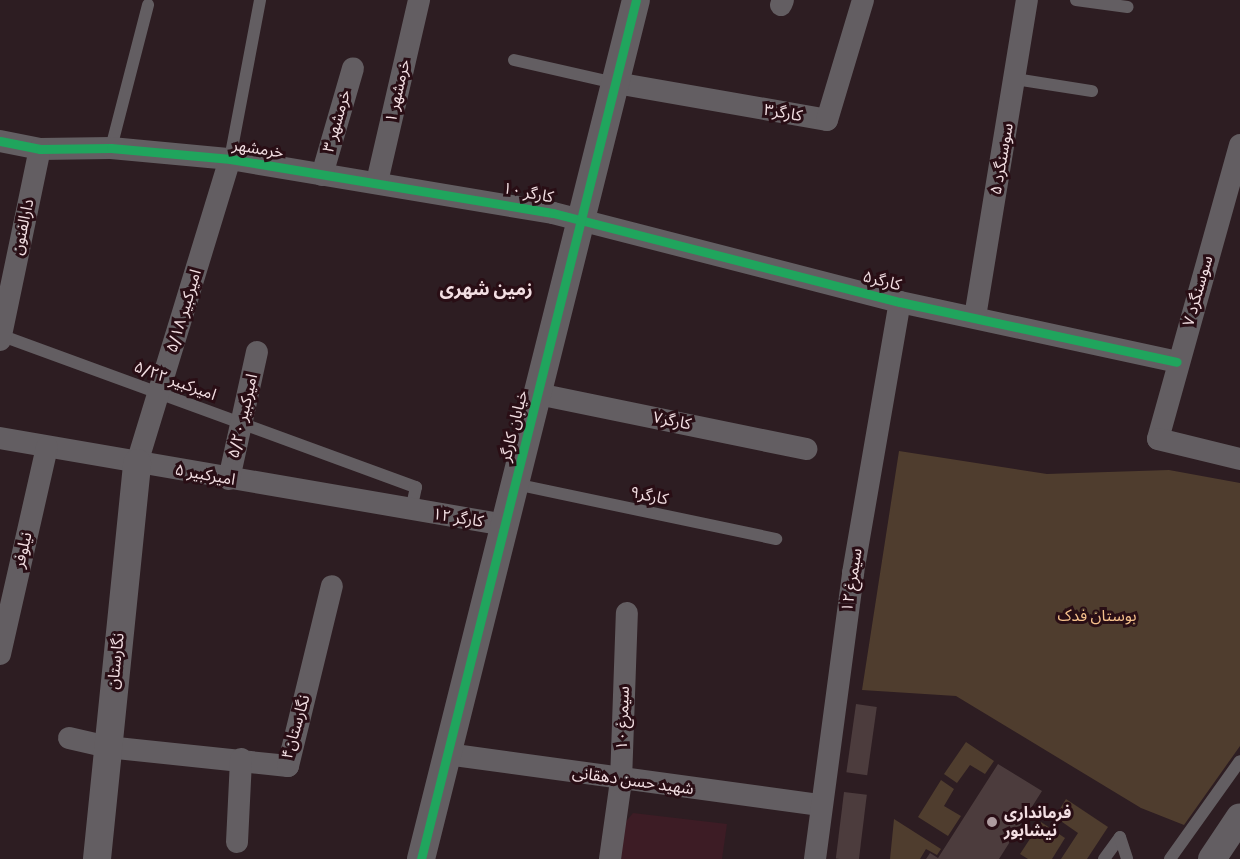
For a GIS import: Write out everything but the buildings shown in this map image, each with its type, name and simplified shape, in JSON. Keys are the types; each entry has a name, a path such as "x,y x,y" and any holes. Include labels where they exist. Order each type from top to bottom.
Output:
{"street":[{"name":"خرمشهر ۱","path":"377,182 419,0"},
{"name":"خیابان کارگر","path":"421,859 636,0"},
{"name":"کارگر۳","path":"616,83 827,120 863,0"},
{"name":"سوسنگرد ۵","path":"975,318 1027,0"},
{"name":"خرمشهر ۳","path":"322,174 353,68"},
{"name":"خرمشهر","path":"0,141 40,149 111,148 230,159 470,198"},
{"name":"سوسنگرد ۷","path":"1240,145 1235,185 1177,362 1158,439 1240,459"},
{"name":"دارالفنون","path":"0,340 40,149"},
{"name":"امیرکبیر ۵/۱۸","path":"137,463 230,159"},
{"name":"کارگر ۱۰","path":"470,198 581,220"},
{"name":"کارگر۵","path":"581,220 900,302 1177,362"},
{"name":"سیمرغ ۱۲","path":"815,859 819,805 900,302"},
{"name":"امیرکبیر ۵/۲۰","path":"229,479 257,352"},
{"name":"کارگر۷","path":"537,394 806,448"},
{"name":"امیرکبیر ۵","path":"0,438 411,511"},
{"name":"نیلوفر","path":"0,654 47,447"},
{"name":"نگارستان","path":"97,859 137,463"},
{"name":"کارگر ۱۲","path":"411,511 505,525"},
{"name":"نگارستان۴","path":"69,738 107,747 241,759 288,766 332,586"},
{"name":"سیمرغ ۱۰","path":"610,859 621,780 627,613"},
{"name":"شهید حسن دهقانی","path":"447,754 621,780 819,805"},
{"path":"237,842 241,759"},
{"path":"1212,859 1240,817"}],"lane":[{"path":"230,159 260,0"},
{"path":"1076,0 1128,8"},
{"path":"111,148 148,5"},
{"path":"514,60 616,83"},
{"path":"1015,79 1092,91"},
{"name":"امیرکبیر ۵/۲۲","path":"0,335 416,487 411,511"},
{"name":"کارگر۹","path":"515,484 776,539"},
{"path":"1170,859 1240,761"},
{"path":"1104,859 1120,837 1127,859"}],"shaded area":[{"path":"633,813 727,824 722,859 618,859 623,825"}],"green space":[{"name":"بوستان فدک","path":"899,451 1047,474 1169,470 1240,483 1240,746 1184,825 1141,808 956,696 862,690"},
{"path":"966,742 994,761 985,774 970,765 957,783 944,774"},
{"path":"941,780 954,789 944,806 961,816 948,836 918,817"},
{"path":"1066,799 1108,827 1087,859 1061,859 1078,833 1055,817"},
{"path":"894,819 941,849 937,855 926,849 920,859 890,859"},
{"path":"1041,822 1065,838 1052,859 1028,859 1020,854"}],"cycle path":[{"path":"421,859 636,0"},
{"path":"0,141 40,149 111,148 230,159 553,213 900,302 1177,362"}],"place":[{"name":"فرمانداری نیشابور","path":"992,822"}],"district":[{"name":"زمین شهری","path":"486,289"}]}
